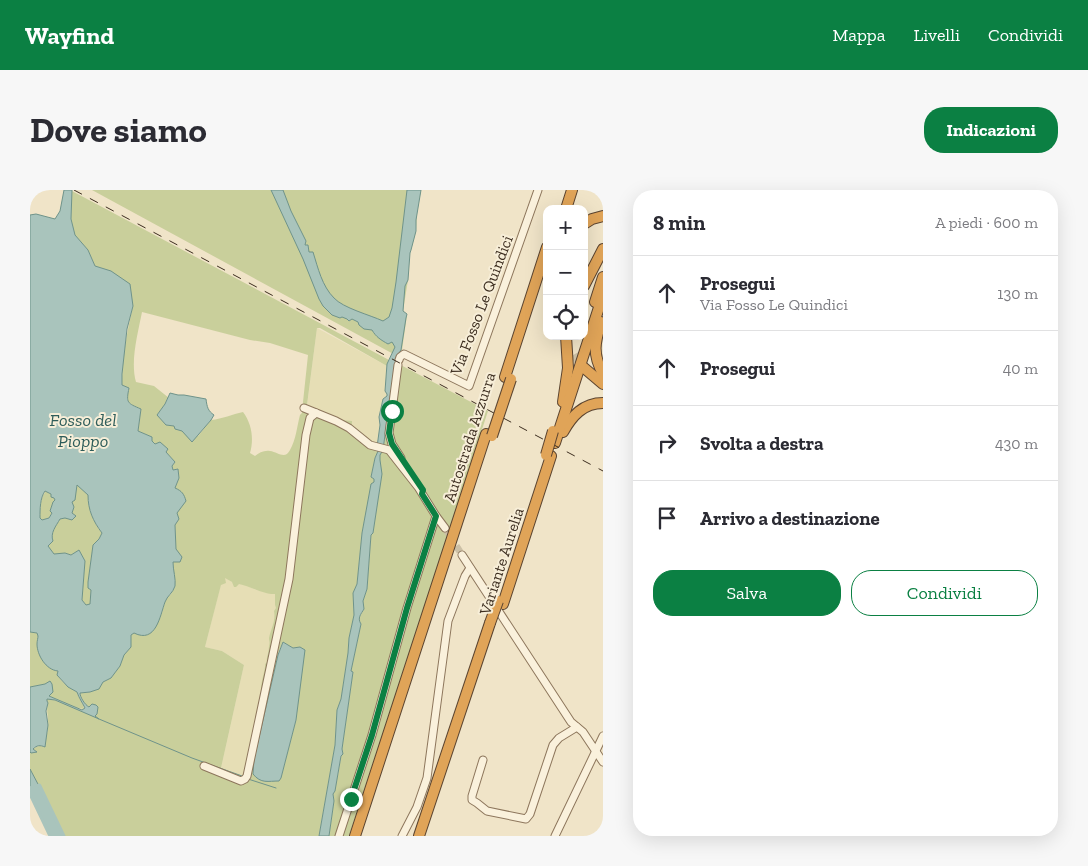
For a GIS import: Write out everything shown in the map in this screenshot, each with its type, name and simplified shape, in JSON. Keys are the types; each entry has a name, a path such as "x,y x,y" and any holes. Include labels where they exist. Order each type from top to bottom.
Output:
{"highway":[{"path":"560,205 565,190"},
{"path":"567,205 572,190"},
{"path":"588,222 603,216"},
{"path":"588,278 603,248"},
{"name":"Autostrada Azzurra","path":"508,378 546,250"},
{"name":"Variante Aurelia","path":"588,324 603,277"},
{"name":"Autostrada Azzurra","path":"354,836 543,279"},
{"name":"Variante Aurelia","path":"548,456 555,443 603,295"},
{"path":"603,316 595,349 597,362 603,374"},
{"path":"603,333 601,346 603,360"},
{"path":"563,402 568,368 568,340"},
{"path":"570,340 575,354"},
{"name":"Variante Aurelia","path":"426,836 500,602 548,456 558,432 563,402 583,340"},
{"path":"584,366 603,384"},
{"path":"558,432 580,410 590,405 603,403"},
{"name":"Autostrada Azzurra","path":"361,836 489,435"},
{"name":"Variante Aurelia","path":"419,836 493,624"}],"street":[{"name":"Via Fosso Le Quindici","path":"422,494 423,490 392,444 389,433 400,357 404,354 469,386 538,190"},
{"path":"304,408 336,420 370,445 389,450 445,528"},
{"path":"204,766 241,781 246,778 289,579 308,427 310,418 316,412"},
{"path":"339,836 372,735 407,608 436,516"},
{"path":"462,555 571,722 583,732 603,762"},
{"path":"402,836 417,807 428,778 448,622 465,576 470,568"},
{"path":"483,760 472,800 487,811 526,819 530,814 552,747 559,738 577,727"},
{"path":"555,836 603,736"}],"shaded area":[{"path":"317,328 387,366 385,391 387,397 379,417 380,425 377,447 341,420 307,406"},
{"path":"223,576 232,582 275,594 275,605 277,608 269,641 270,645 265,664 262,694 246,777 221,768 244,665 222,651 205,647"}],"green space":[{"path":"92,190 421,190 416,230 409,253 408,280 403,311 407,315 402,350 397,356"},
{"path":"72,191 389,360 387,366 317,328 307,405 341,420 352,421 352,430 377,447 378,451 371,477 374,479 374,482 362,533 357,584 353,593 354,615 341,699 337,710 335,745 319,836 63,836 30,769 30,752 34,753 36,751 33,749 37,747 44,747 48,727 47,699 55,700 95,716 91,706 86,706 80,693 90,692 111,678 120,666 124,655 131,647 131,635 162,613 165,600 175,586 173,562 176,549 175,525 177,514 175,488 179,478 178,469 173,470 172,466 175,462 152,441 152,437 138,431 141,409 129,402 129,388 122,385 125,345 133,306 110,271 95,266 88,250 75,236 71,219","holes":["142,312 250,340 270,343 308,355 303,409 294,442 288,453 281,455 266,451 255,456 250,453 251,432 243,412 211,420 198,436 174,426 166,425 157,415 169,398 154,386 136,382 134,374 134,356","225,578 232,582 234,587 239,584 275,594 276,608 274,611 274,621 269,638 262,694 246,777 221,768 244,665 222,651 205,647 221,585 226,583","283,642 293,648 300,647 296,720 281,778 278,781 265,781 253,774 254,759 279,651"]},
{"path":"395,362 488,411 349,836 329,836 334,801 333,794 343,754 342,749 353,672 351,671 361,624 359,618 364,609 363,601 367,589 371,535 373,533 377,503 380,455 383,450"},
{"path":"77,484 88,495 92,515 102,533 93,545 88,582 88,587 91,590 90,604 86,605 82,600 85,561 79,550 71,555 65,553 54,555 48,546 53,541 53,532 60,519 72,519 75,516 72,513 72,502"},
{"path":"46,491 55,500 49,518 42,520 40,518 41,504"},
{"path":"30,632 37,633 39,636 37,644 45,664 58,671 57,675 61,680 77,692 84,709 49,696 45,684 30,687"}],"water":[{"name":"Fosso del Pioppo","path":"64,190 72,190 71,219 75,235 88,250 95,266 111,271 130,284 133,306 127,329 122,385 129,388 129,402 141,409 138,431 152,437 152,441 155,444 160,442 168,449 166,452 175,462 172,466 173,470 178,469 179,478 175,488 182,493 186,501 177,513 179,519 175,525 176,549 182,557 180,562 173,562 175,586 166,600 156,627 147,635 134,633 131,635 131,647 124,655 120,666 111,678 103,682 99,689 80,693 87,706 89,707 92,704 98,707 95,716 99,719 55,700 47,699 48,725 45,747 37,746 33,749 37,752 31,753 30,687 50,681 53,692 49,696 82,710 85,708 77,692 68,687 57,675 58,671 46,665 40,657 37,648 37,633 30,632 30,215 36,214 55,219 60,211","holes":["77,485 88,495 92,515 102,533 93,545 88,582 88,588 91,590 90,604 86,605 82,600 85,561 79,550 71,555 65,553 54,554 48,546 53,541 53,532 60,519 72,520 76,516 72,513 74,507 72,502 75,500","45,491 51,494 51,497 55,500 49,518 42,520 40,518 41,504"]},
{"path":"271,190 283,190 306,241 305,245 308,245 309,252 313,252 326,288 334,298 344,305 383,321 389,317 392,308 407,190 421,190 416,231 410,253 408,280 405,286 403,311 407,314 388,405 383,450 380,455 382,474 373,533 371,535 367,589 363,601 364,609 359,618 361,624 351,671 353,672 342,749 343,754 333,794 334,801 329,836 319,836 335,745 337,710 341,699 354,615 353,593 357,584 362,533 371,484 374,482 374,479 371,477 378,451 379,417 383,399 387,396 385,391 387,364 395,347 392,342 385,343 372,330 364,329 358,322 332,315 323,306"},
{"path":"170,393 206,399 210,412 214,415 192,442 182,431 175,429 174,426 166,425 157,415"},
{"path":"283,642 293,648 300,647 305,650 296,720 281,778 279,781 265,781 253,774 254,759 278,655"},
{"path":"30,769 39,786 30,789"}],"waterway":[{"path":"99,719 192,758 242,776"},
{"path":"248,779 276,788"},
{"path":"30,789 39,786 63,836"},
{"path":"35,791 57,836"},
{"path":"30,792 51,836"}],"tunnel":[{"path":"575,354 583,367"},
{"path":"445,528 462,555"}],"railway":[{"path":"74,190 603,471"}],"route":[{"path":"351,799 372,735 407,608 436,516 422,494 423,490 392,444 389,433 392,411"}]}
